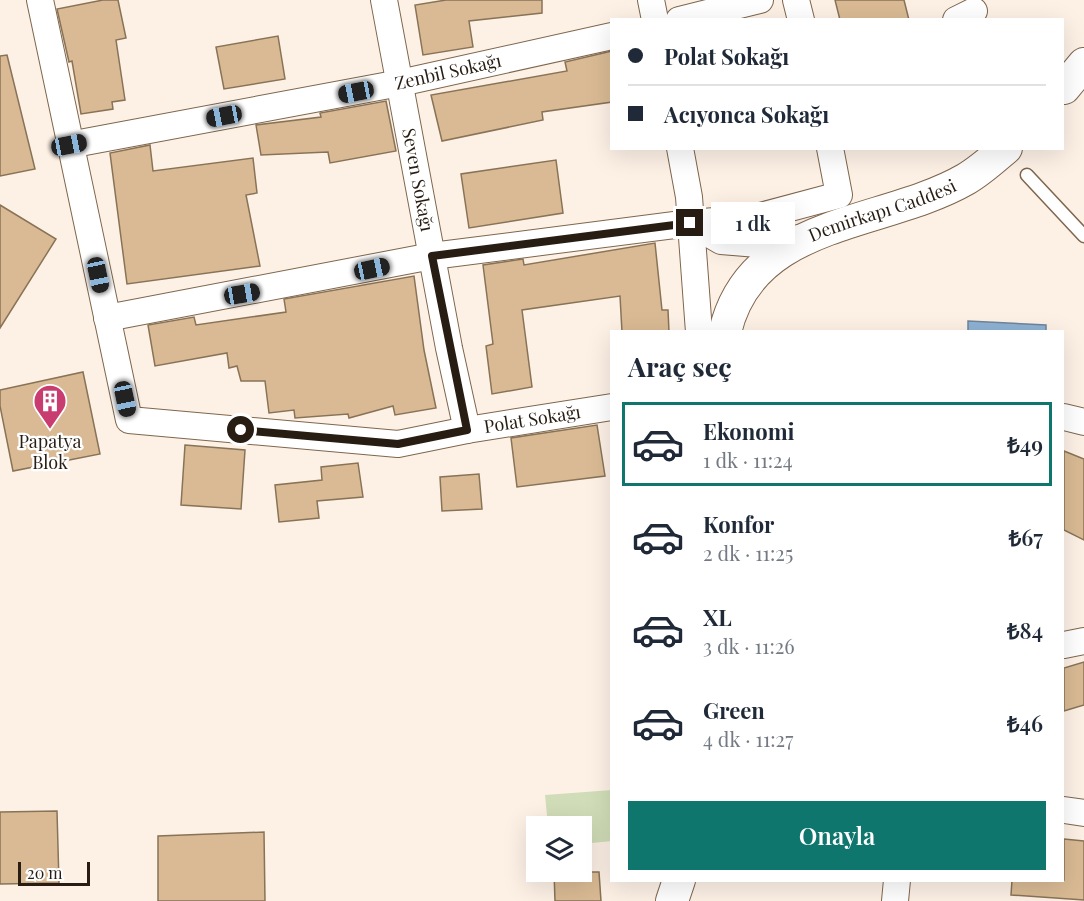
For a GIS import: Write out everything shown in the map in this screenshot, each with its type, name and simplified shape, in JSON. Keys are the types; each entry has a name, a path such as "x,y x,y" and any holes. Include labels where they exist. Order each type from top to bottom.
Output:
{"street":[{"path":"40,0 107,318 332,278 432,256 690,223 753,218 839,195 830,150"},
{"name":"Seven Sokağı","path":"384,0 467,430"},
{"path":"651,0 655,18"},
{"path":"688,18 760,0"},
{"path":"796,0 800,18"},
{"name":"Zenbil Sokağı","path":"69,145 400,83 610,36"},
{"path":"1064,88 1084,64"},
{"path":"680,150 689,197 699,330"},
{"name":"Demirkapı Caddesi","path":"726,330 747,280 769,259 805,237 897,208 966,179 1003,150"},
{"path":"690,223 721,241 758,244 805,237"},
{"name":"Polat Sokağı","path":"107,318 129,420 398,444 467,430 610,407"},
{"path":"1064,417 1084,422"},
{"path":"1064,645 1084,641"},
{"path":"1064,810 1084,813"},
{"path":"672,901 678,882"},
{"path":"895,901 897,882"}],"lane":[{"path":"1028,176 1084,236"}],"green space":[{"path":"610,790 610,841 592,843 592,816 547,816 545,795"}],"water":[{"path":"968,321 1046,325 1046,330 968,330"}],"building":[{"path":"103,0 118,0 126,38 116,40 125,100 112,102 113,109 81,114 72,61 69,62 57,9"},
{"path":"446,0 542,0 542,13 469,21 473,47 423,55 415,5"},
{"path":"835,0 904,0 908,18 840,18"},
{"path":"278,36 285,79 224,89 216,47"},
{"path":"610,51 610,102 542,112 543,120 442,141 431,95 567,71 565,62"},
{"path":"7,55 35,169 0,176 0,56"},
{"path":"386,101 396,151 330,163 328,152 261,155 256,125 321,117 320,113"},
{"path":"150,145 153,171 253,158 257,193 246,195 260,266 127,284 110,153"},
{"path":"556,160 563,213 469,228 461,174"},
{"path":"0,205 56,239 0,328"},
{"path":"655,243 662,310 668,310 669,330 622,330 620,296 522,310 532,387 492,394 486,346 493,344 483,265 523,259 524,265"},
{"path":"414,276 424,350 436,408 395,415 393,406 349,418 348,414 295,418 294,410 269,413 265,381 241,381 237,366 229,368 227,353 155,366 148,325 194,317 196,325 286,312 284,299"},
{"name":"Papatya Blok","path":"83,372 100,454 13,471 0,406 0,390"},
{"path":"597,425 605,476 517,487 511,438"},
{"path":"185,445 245,450 241,509 181,505"},
{"path":"1064,451 1084,459 1084,540 1064,530"},
{"path":"358,463 363,497 317,501 319,518 279,522 275,485 322,480 321,467"},
{"path":"479,474 482,509 442,511 440,477"},
{"path":"1084,662 1084,705 1064,711 1064,668"},
{"path":"57,811 59,883 0,884 0,812"},
{"path":"264,832 265,901 158,901 158,836"},
{"path":"1064,839 1084,841 1084,900 1011,895 1012,882 1064,882"},
{"path":"592,872 599,872 601,901 555,901 554,882 592,882"}],"place":[{"name":"Papatya Blok","path":"50,430"}],"route":[{"path":"241,430 398,444 467,430 432,256 690,223"}]}
